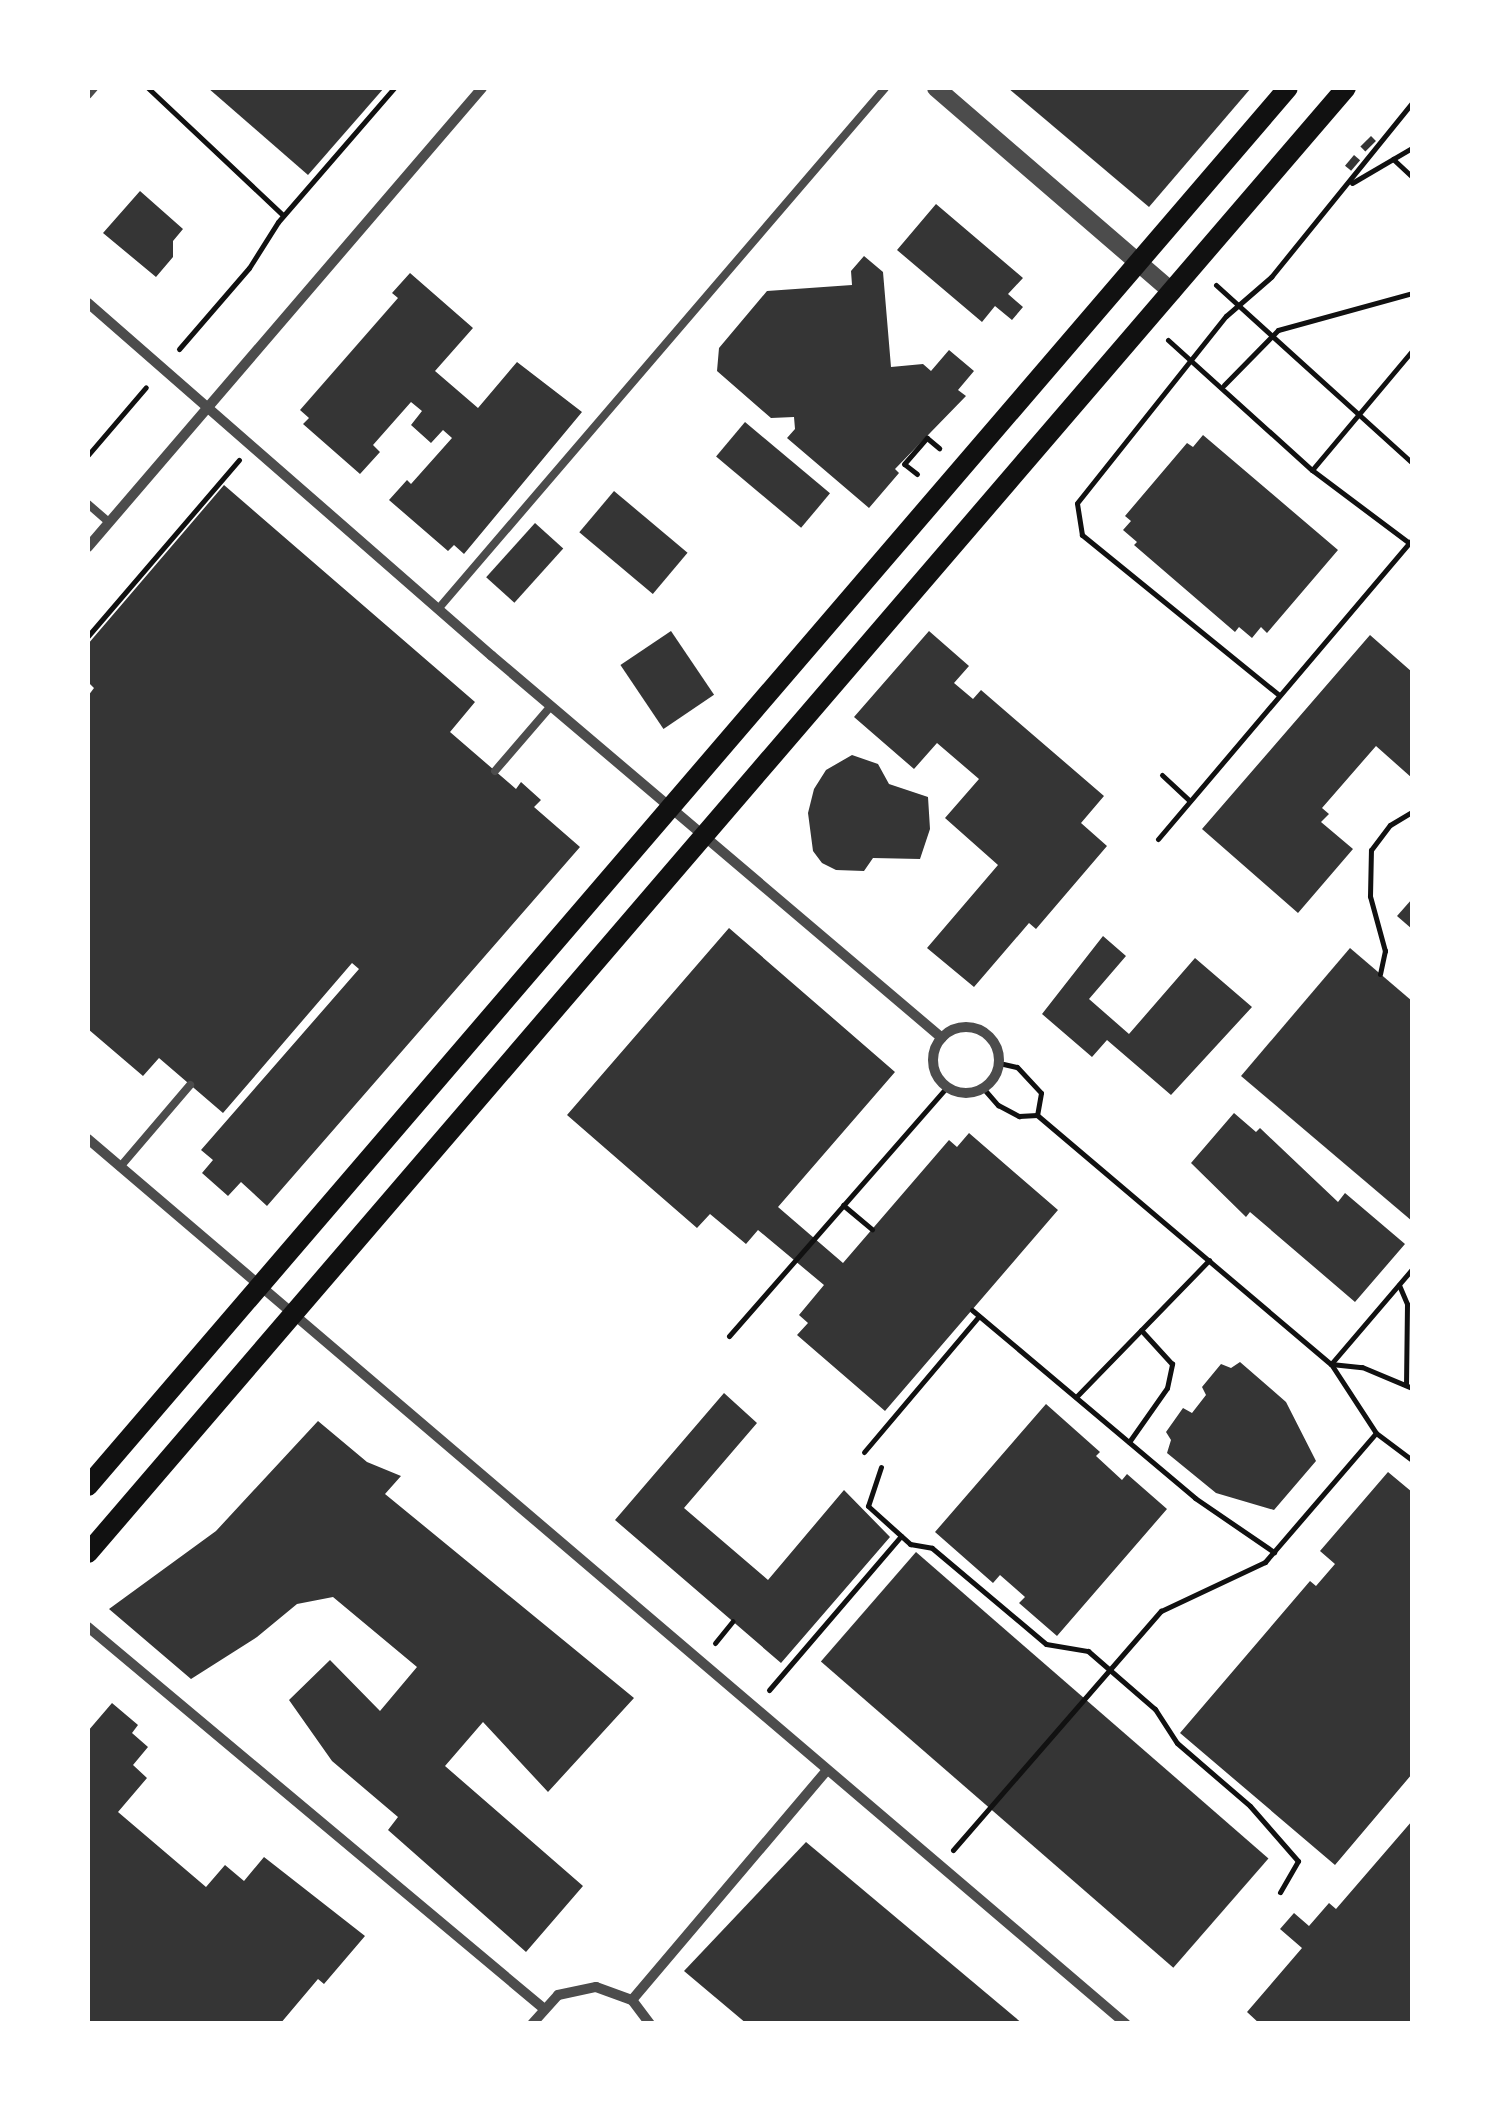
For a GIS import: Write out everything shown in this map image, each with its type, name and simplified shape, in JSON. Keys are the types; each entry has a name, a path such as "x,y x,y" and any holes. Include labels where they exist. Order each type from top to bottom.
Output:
{"main road":[{"path":"88,1486 1288,88"},
{"path":"88,1553 1346,88"}],"street":[{"path":"88,547 482,88"},
{"path":"936,88 1172,292"},
{"path":"88,302 551,706 942,1038"},
{"path":"958,1028 977,1028 992,1039 999,1064 984,1088 964,1093 947,1086 934,1069 933,1058 942,1038 958,1028"},
{"path":"88,1139 292,1317 1126,2024"},
{"path":"88,1627 543,2008"},
{"path":"632,2000 826,1771"},
{"path":"532,2024 543,2008 577,1988 616,1991 632,2000 650,2024"}],"lane":[{"path":"88,95 94,88"},
{"path":"439,608 886,88"},
{"path":"88,504 108,522"},
{"path":"494,771 551,706"},
{"path":"120,1167 190,1085"}],"path":[{"path":"148,88 284,215"},
{"path":"178,349 249,268 284,215 394,88"},
{"path":"1279,695 1246,673 1080,530 1079,498 1236,307 1271,277 1412,103"},
{"path":"1346,187 1412,148"},
{"path":"1393,160 1412,176"},
{"path":"1216,286 1412,463"},
{"path":"1223,386 1268,335 1306,320 1412,293"},
{"path":"1158,839 1412,542 1312,470 1168,340"},
{"path":"1312,470 1412,351"},
{"path":"88,455 146,386"},
{"path":"917,474 904,464 927,438 938,448"},
{"path":"88,636 240,458"},
{"path":"1162,775 1190,801"},
{"path":"1380,974 1385,951 1370,896 1371,850 1390,825 1412,812"},
{"path":"999,1064 1017,1067 1041,1094 1037,1114"},
{"path":"729,1336 947,1086"},
{"path":"984,1088 992,1101 1008,1110 1028,1117 1037,1114"},
{"path":"1037,1114 1331,1364 1376,1433 1412,1460"},
{"path":"842,1206 872,1230"},
{"path":"1076,1398 1209,1260"},
{"path":"1331,1364 1412,1269"},
{"path":"1331,1364 1362,1367 1409,1385 1408,1304 1399,1285"},
{"path":"972,1310 1195,1498 1274,1552"},
{"path":"864,1452 979,1316"},
{"path":"1128,1442 1168,1388 1172,1364 1141,1330"},
{"path":"940,1865 1161,1611 1265,1562 1376,1433"},
{"path":"882,1466 868,1506 910,1544 932,1548 1046,1644 1088,1651 1155,1709 1177,1743 1250,1806 1298,1860 1280,1892"},
{"path":"769,1690 901,1536"},
{"path":"715,1643 732,1621"}],"building":[{"path":"208,88 384,88 308,175"},
{"path":"1008,88 1251,88 1149,207"},
{"path":"1371,136 1376,141 1365,152 1360,147"},
{"path":"1354,155 1360,160 1351,171 1345,166"},
{"path":"140,191 183,229 173,241 173,257 156,277 103,233"},
{"path":"936,204 1023,278 1008,294 1023,307 1012,320 995,306 982,322 897,250"},
{"path":"864,256 883,272 891,367 923,364 931,371 949,350 974,371 958,390 966,396 895,469 899,473 869,508 787,438 795,429 794,417 771,418 717,371 719,348 767,291 852,285 851,271"},
{"path":"410,273 473,328 435,371 478,408 517,362 582,412 464,554 454,545 448,551 389,500 407,480 411,484 452,438 443,430 431,443 411,425 422,411 411,402 373,445 380,452 360,474 303,424 309,418 300,410 398,298 392,293"},
{"path":"745,422 830,493 801,528 716,456"},
{"path":"1203,435 1338,550 1267,633 1261,627 1252,638 1239,627 1235,632 1134,545 1137,542 1123,530 1131,521 1125,516 1187,443 1193,447"},
{"path":"224,485 475,702 450,732 516,789 521,782 541,800 534,807 580,847 267,1206 241,1182 228,1196 202,1173 213,1160 201,1150 359,969 352,963 223,1113 159,1058 143,1076 88,1029 88,696 94,688 88,682 88,644"},
{"path":"614,491 688,553 653,594 579,532"},
{"path":"535,523 563,548 514,603 486,577"},
{"path":"671,631 714,695 663,729 620,665"},
{"path":"929,631 969,666 954,683 973,699 981,690 1104,796 1081,823 1107,846 1036,929 1029,923 974,987 927,948 998,865 945,818 979,779 937,743 914,769 854,717"},
{"path":"1370,635 1412,672 1412,778 1376,746 1322,808 1329,814 1321,822 1353,849 1298,913 1202,829"},
{"path":"852,755 878,764 889,784 928,797 930,829 920,859 873,858 864,871 836,870 822,863 813,851 808,813 814,789 826,770"},
{"path":"1412,899 1412,929 1397,916"},
{"path":"729,928 895,1072 778,1207 843,1263 949,1140 957,1147 969,1133 1058,1210 885,1411 797,1335 808,1323 799,1315 824,1285 758,1230 746,1244 710,1214 697,1228 567,1115"},
{"path":"1103,936 1126,956 1089,999 1129,1034 1195,958 1252,1007 1171,1095 1107,1040 1092,1057 1042,1014"},
{"path":"1350,948 1412,1001 1412,1221 1241,1076"},
{"path":"1234,1113 1256,1132 1260,1128 1338,1202 1345,1193 1405,1244 1355,1302 1250,1212 1246,1217 1191,1163"},
{"path":"1240,1362 1286,1402 1316,1461 1274,1510 1216,1493 1167,1453 1171,1440 1166,1432 1183,1408 1192,1413 1206,1395 1202,1387 1221,1364 1231,1368"},
{"path":"724,1393 757,1423 684,1508 768,1580 844,1490 890,1537 781,1663 615,1520"},
{"path":"1046,1404 1100,1452 1096,1456 1122,1480 1127,1474 1167,1509 1057,1636 1019,1603 1025,1597 1000,1575 993,1583 935,1532"},
{"path":"318,1421 367,1462 401,1476 385,1494 634,1698 548,1792 483,1722 445,1766 583,1886 526,1952 388,1830 398,1817 332,1761 289,1700 330,1660 380,1711 417,1667 333,1597 297,1604 257,1637 191,1679 109,1609 216,1531"},
{"path":"1388,1472 1412,1492 1412,1774 1335,1865 1180,1733 1310,1581 1316,1586 1335,1564 1320,1551"},
{"path":"916,1552 1268,1858 1173,1968 821,1661"},
{"path":"112,1703 138,1725 132,1733 148,1747 133,1765 147,1778 118,1812 206,1887 225,1865 244,1881 264,1857 365,1936 324,1984 318,1979 280,2024 88,2024 88,1731"},
{"path":"1412,1821 1412,2024 1260,2024 1247,2012 1302,1948 1280,1929 1294,1913 1309,1926 1329,1903 1336,1909"},
{"path":"806,1842 1023,2024 747,2024 684,1971"}]}
